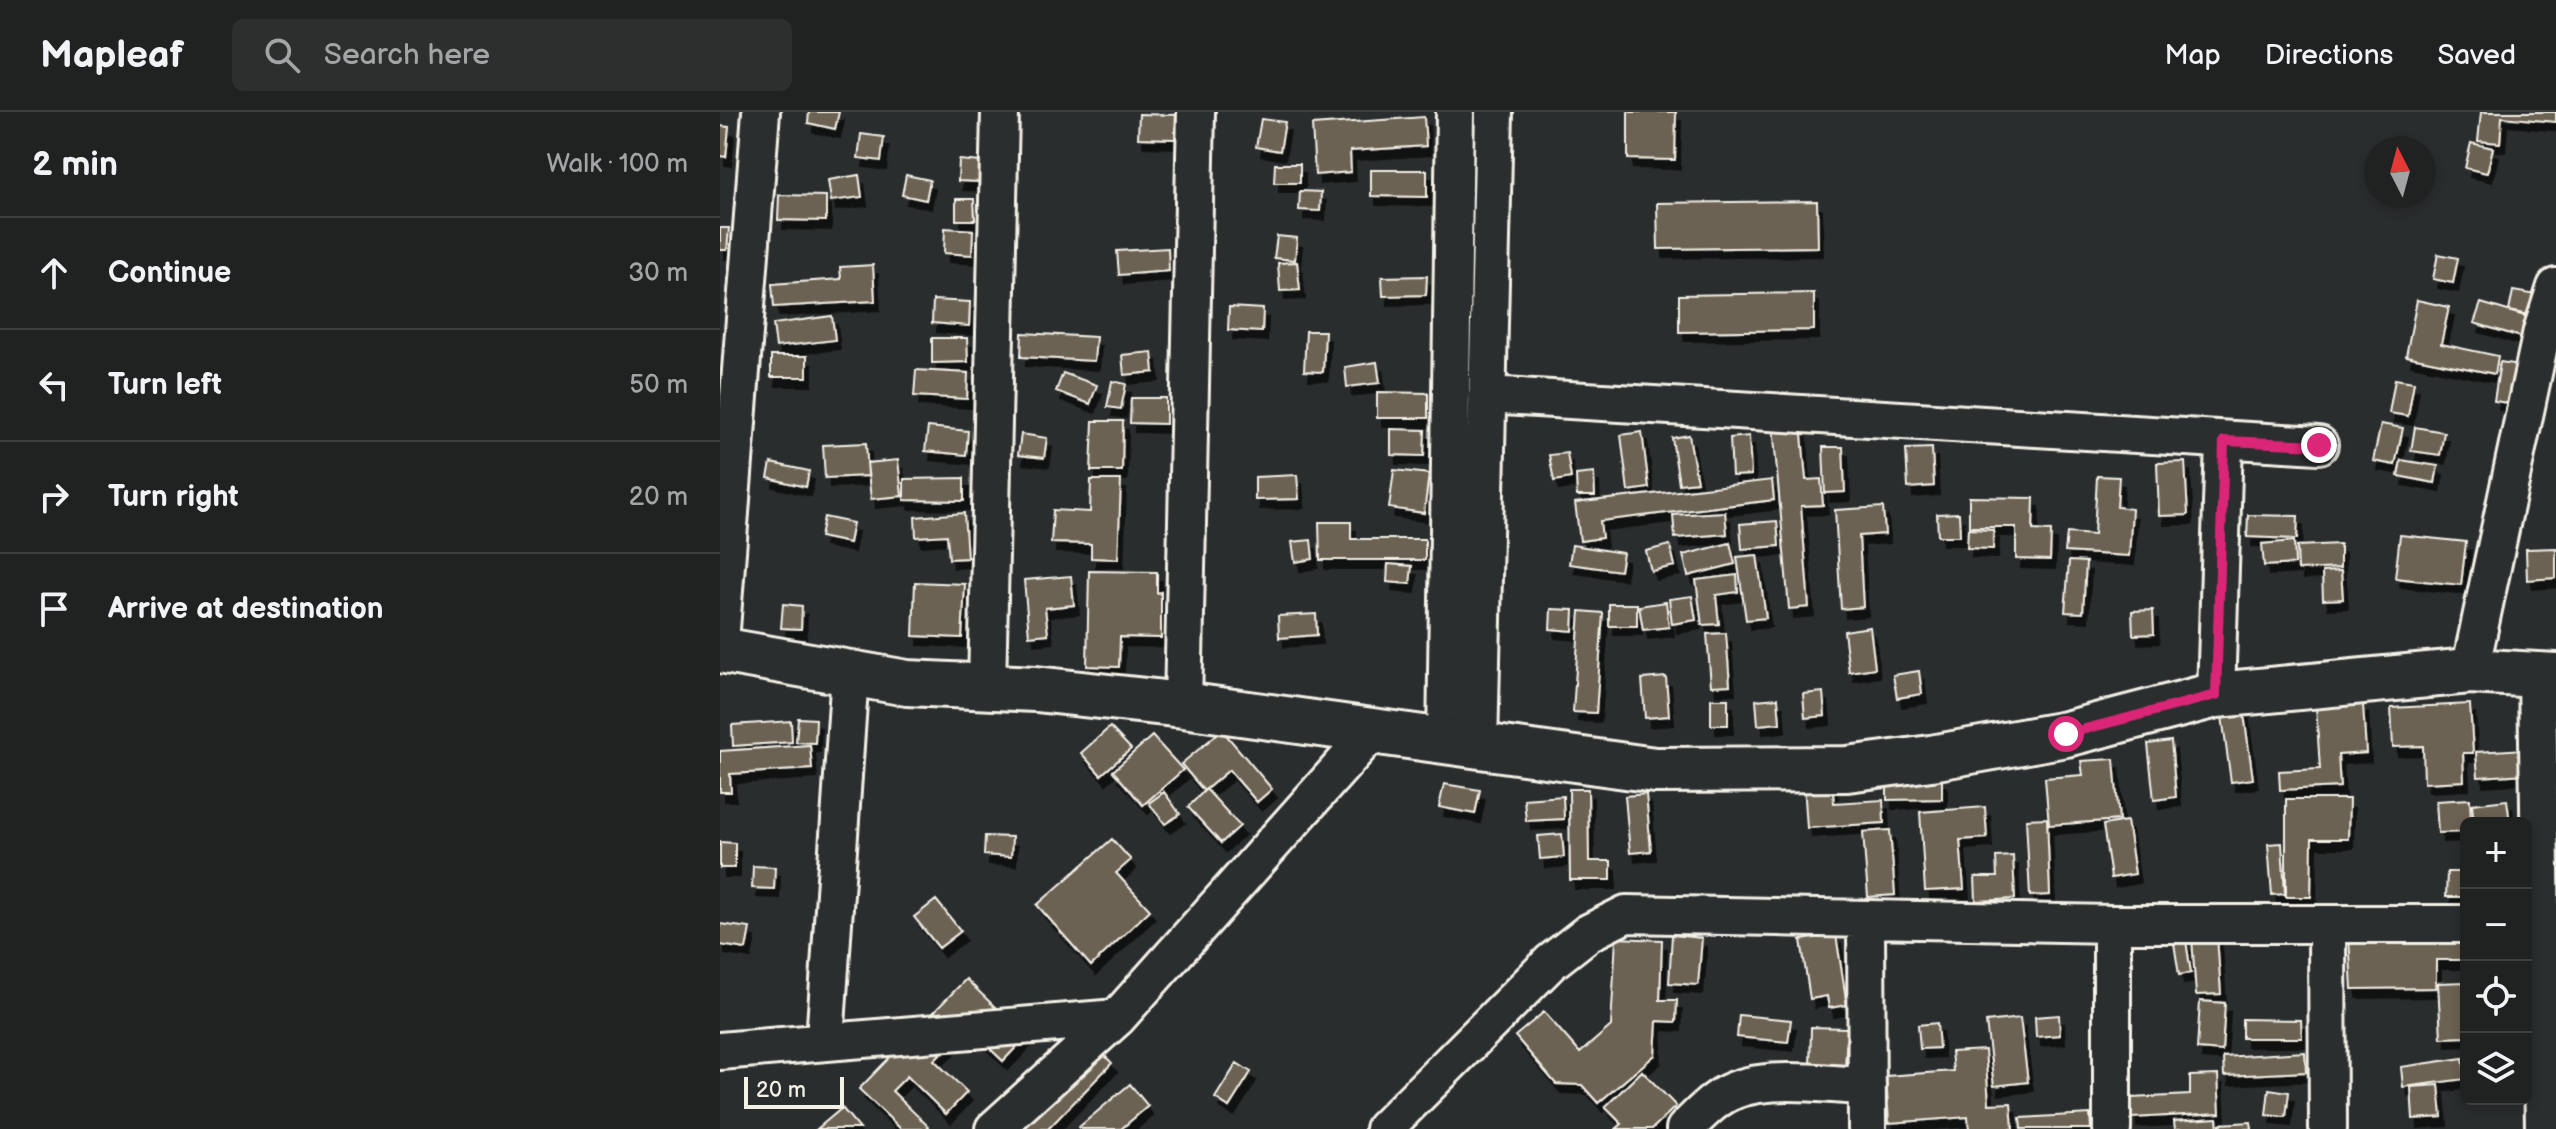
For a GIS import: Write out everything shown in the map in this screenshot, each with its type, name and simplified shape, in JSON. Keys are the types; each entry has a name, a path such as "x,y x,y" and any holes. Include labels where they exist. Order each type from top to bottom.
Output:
{"street":[{"path":"720,642 761,112"},
{"path":"987,687 1000,112"},
{"path":"1183,705 1196,112"},
{"path":"1455,112 1463,744"},
{"path":"1463,744 1487,395 1494,112"},
{"path":"2470,671 2549,332 2556,287"},
{"path":"1487,395 2319,445"},
{"path":"2216,695 2224,441"},
{"path":"720,650 907,683 1036,689 1183,705 1655,770 1847,769 2066,734 2216,695 2470,671 2547,676 2541,923 2544,1129"},
{"path":"825,1040 850,673"},
{"path":"994,1129 1117,1018 1372,732"},
{"path":"1384,1129 1551,962 1588,933 1626,914 2112,924 2460,924"},
{"path":"1866,920 1867,1129"},
{"path":"2112,924 2112,1129"},
{"path":"2327,925 2328,1129"},
{"path":"720,1051 1117,1018"},
{"path":"1685,1129 1718,1098 1740,1087 1766,1082 1867,1086"}],"building":[{"path":"809,112 839,112 835,129 808,123"},
{"path":"1628,112 1676,112 1675,160 1628,159"},
{"path":"2481,112 2556,112 2556,122 2502,117 2500,143 2478,141"},
{"path":"1139,114 1176,115 1175,139 1138,138"},
{"path":"1424,117 1426,146 1350,151 1351,172 1315,175 1312,125"},
{"path":"1261,119 1285,122 1280,151 1256,147"},
{"path":"720,126 729,127 726,157 720,156"},
{"path":"861,134 884,137 881,161 858,158"},
{"path":"2471,143 2493,148 2487,173 2465,168"},
{"path":"959,160 981,162 980,182 958,181"},
{"path":"1275,164 1300,164 1300,183 1274,183"},
{"path":"1371,170 1427,170 1427,197 1371,196"},
{"path":"859,175 862,197 831,201 828,180"},
{"path":"906,175 930,180 926,200 902,195"},
{"path":"1300,191 1321,192 1320,211 1299,210"},
{"path":"779,195 826,196 826,221 778,220"},
{"path":"956,199 974,199 975,220 956,220"},
{"path":"1817,201 1818,247 1658,249 1657,203"},
{"path":"720,228 729,228 727,250 720,250"},
{"path":"945,228 973,230 972,255 944,253"},
{"path":"1277,236 1297,238 1295,260 1274,258"},
{"path":"1168,248 1169,271 1119,275 1117,251"},
{"path":"2438,254 2458,258 2453,283 2433,279"},
{"path":"1297,262 1300,290 1280,291 1278,263"},
{"path":"873,265 875,301 774,307 772,284 841,279 840,267"},
{"path":"1427,276 1426,295 1383,296 1382,277"},
{"path":"2513,291 2549,297 2546,318 2509,311"},
{"path":"1814,293 1814,330 1679,332 1679,295"},
{"path":"933,300 970,302 969,326 932,323"},
{"path":"2417,300 2449,307 2441,344 2498,356 2495,374 2406,356"},
{"path":"2481,303 2545,322 2538,342 2474,323"},
{"path":"1229,307 1263,309 1262,332 1228,330"},
{"path":"832,316 835,340 776,347 773,324"},
{"path":"1306,331 1325,331 1323,372 1304,371"},
{"path":"1022,333 1096,337 1094,361 1021,357"},
{"path":"932,338 967,338 968,362 932,363"},
{"path":"1152,352 1154,372 1124,375 1122,355"},
{"path":"771,356 807,356 807,377 771,377"},
{"path":"1377,362 1380,383 1347,387 1345,367"},
{"path":"2500,362 2528,366 2522,405 2494,401"},
{"path":"916,370 968,373 967,399 914,396"},
{"path":"1063,373 1097,385 1090,404 1056,391"},
{"path":"2395,379 2414,382 2408,416 2389,413"},
{"path":"1112,381 1126,384 1121,409 1107,407"},
{"path":"1377,392 1428,393 1428,418 1377,418"},
{"path":"1131,398 1166,398 1166,424 1130,423"},
{"path":"1093,421 1123,421 1122,471 1091,471"},
{"path":"1801,423 1806,480 1821,479 1823,505 1801,506 1809,607 1789,609 1773,426"},
{"path":"2381,424 2403,428 2395,465 2373,461"},
{"path":"928,427 968,431 966,455 925,451"},
{"path":"2415,427 2444,432 2440,455 2411,451"},
{"path":"1391,429 1425,430 1424,456 1391,455"},
{"path":"1642,432 1649,488 1628,491 1621,435"},
{"path":"1021,434 1047,438 1044,458 1018,455"},
{"path":"1689,435 1697,482 1679,484 1672,438"},
{"path":"1749,436 1751,475 1732,476 1730,438"},
{"path":"866,443 868,476 825,478 823,445"},
{"path":"1823,447 1843,447 1845,492 1825,493"},
{"path":"1932,448 1934,486 1908,488 1906,449"},
{"path":"1567,453 1571,478 1554,481 1549,455"},
{"path":"898,460 902,496 871,499 867,463"},
{"path":"2401,460 2438,466 2435,483 2398,476"},
{"path":"2185,462 2188,515 2159,516 2157,463"},
{"path":"771,463 809,471 806,487 768,478"},
{"path":"1394,470 1429,474 1424,513 1389,508"},
{"path":"1594,473 1595,496 1577,496 1576,475"},
{"path":"1297,475 1299,499 1255,500 1255,477"},
{"path":"2097,476 2119,477 2117,507 2132,509 2129,556 2065,552 2067,533 2094,535"},
{"path":"964,478 964,501 904,500 904,479"},
{"path":"1091,480 1121,480 1118,559 1091,558 1091,544 1051,543 1053,510 1090,512"},
{"path":"1772,480 1774,500 1600,521 1602,538 1580,541 1575,503"},
{"path":"1969,497 2034,498 2033,530 2051,531 2050,560 2016,559 2016,527 1969,527"},
{"path":"1883,507 1885,534 1859,536 1863,607 1841,609 1835,510"},
{"path":"1725,512 1727,534 1675,538 1673,515"},
{"path":"964,513 967,558 949,559 947,535 916,537 915,517"},
{"path":"1959,513 1960,536 1938,536 1937,514"},
{"path":"2248,515 2298,516 2297,539 2247,537"},
{"path":"824,517 853,523 849,543 820,537"},
{"path":"1777,521 1779,546 1742,549 1740,524"},
{"path":"1319,522 1351,522 1351,539 1425,539 1425,560 1320,560"},
{"path":"1968,529 1994,530 1993,549 1967,548"},
{"path":"2400,535 2466,542 2461,585 2395,578"},
{"path":"1311,540 1313,559 1295,562 1292,542"},
{"path":"2294,541 2295,564 2264,566 2262,544"},
{"path":"1730,543 1735,564 1688,576 1683,555"},
{"path":"2340,544 2340,568 2298,570 2297,546"},
{"path":"1572,545 1623,553 1620,571 1569,564"},
{"path":"1670,545 1675,566 1651,571 1646,551"},
{"path":"2556,548 2556,578 2527,580 2526,549"},
{"path":"1757,555 1766,618 1746,620 1737,557"},
{"path":"2069,561 2086,562 2083,613 2065,612"},
{"path":"1388,564 1412,566 1410,584 1387,582"},
{"path":"1089,571 1157,572 1157,593 1161,592 1161,638 1120,637 1119,667 1087,666"},
{"path":"2341,571 2343,599 2323,600 2322,572"},
{"path":"1737,575 1738,592 1716,595 1719,624 1702,625 1696,580"},
{"path":"1071,576 1074,605 1045,608 1048,634 1029,636 1024,580"},
{"path":"915,582 965,584 962,638 913,636"},
{"path":"1692,596 1696,620 1672,624 1669,599"},
{"path":"1666,602 1669,627 1643,630 1639,606"},
{"path":"783,604 802,606 801,629 781,628"},
{"path":"1609,604 1637,604 1637,626 1609,626"},
{"path":"1551,609 1574,610 1573,631 1550,629"},
{"path":"2153,610 2154,634 2133,635 2132,611"},
{"path":"1580,611 1603,613 1596,713 1573,712"},
{"path":"1316,614 1317,635 1279,638 1278,616"},
{"path":"1870,627 1875,668 1849,672 1844,631"},
{"path":"1726,633 1730,685 1711,686 1707,634"},
{"path":"1919,671 1922,694 1897,698 1893,675"},
{"path":"1666,677 1669,716 1645,718 1642,679"},
{"path":"1823,692 1825,716 1805,718 1803,694"},
{"path":"1778,698 1780,723 1758,725 1756,700"},
{"path":"1711,699 1728,699 1728,725 1711,725"},
{"path":"2363,704 2366,753 2338,755 2340,787 2280,790 2279,771 2320,769 2316,706"},
{"path":"2470,704 2473,753 2463,753 2464,781 2424,783 2423,746 2393,747 2391,708"},
{"path":"2243,707 2253,779 2231,782 2221,709"},
{"path":"798,718 816,719 815,743 796,742"},
{"path":"791,721 792,742 733,746 732,725"},
{"path":"1110,727 1131,749 1101,775 1081,753"},
{"path":"1222,730 1272,789 1257,802 1229,770 1204,791 1181,764"},
{"path":"1152,736 1183,770 1143,805 1113,771"},
{"path":"2171,741 2176,797 2154,800 2148,744"},
{"path":"810,745 812,769 730,774 731,792 720,792 720,751"},
{"path":"2526,749 2527,774 2478,777 2476,752"},
{"path":"2114,759 2119,820 2049,825 2045,778 2083,775 2081,761"},
{"path":"1942,778 1942,799 1887,800 1887,779"},
{"path":"1832,783 1834,803 1883,800 1884,823 1807,828 1804,784"},
{"path":"1444,784 1480,790 1475,814 1439,807"},
{"path":"1206,789 1240,826 1221,843 1188,807"},
{"path":"1569,789 1588,789 1589,861 1611,861 1611,880 1570,880"},
{"path":"1164,792 1180,814 1165,824 1149,803"},
{"path":"1646,794 1651,851 1630,853 1625,796"},
{"path":"1563,796 1564,819 1526,821 1524,799"},
{"path":"2286,799 2349,799 2348,839 2312,839 2311,897 2286,897"},
{"path":"2470,799 2471,817 2460,817 2460,832 2438,833 2436,801"},
{"path":"2507,800 2509,817 2473,817 2472,804"},
{"path":"1985,807 1987,838 1960,840 1964,889 1925,891 1920,812"},
{"path":"2047,818 2050,895 2030,896 2026,819"},
{"path":"2127,821 2135,874 2111,878 2103,825"},
{"path":"1890,830 1895,895 1868,897 1863,832"},
{"path":"1562,834 1564,857 1540,859 1538,836"},
{"path":"985,836 1012,837 1011,857 984,855"},
{"path":"1112,839 1131,860 1116,873 1150,910 1091,966 1037,905"},
{"path":"720,842 735,843 735,868 720,868"},
{"path":"2282,843 2285,894 2272,895 2268,844"},
{"path":"2013,856 2015,899 1976,901 1975,877 1997,877 1996,857"},
{"path":"753,866 775,867 774,889 752,888"},
{"path":"2447,872 2460,872 2460,897 2446,897"},
{"path":"936,900 961,931 939,948 914,917"},
{"path":"720,924 750,928 746,949 720,945"},
{"path":"1672,935 1702,938 1698,985 1669,983"},
{"path":"1836,935 1847,1005 1829,1008 1827,996 1810,999 1801,940"},
{"path":"2217,936 2221,994 2196,995 2192,938"},
{"path":"2460,936 2460,960 2436,960 2436,988 2352,989 2349,937"},
{"path":"1616,938 1662,940 1660,1000 1677,1000 1676,1022 1657,1021 1655,1055 1598,1103 1582,1085 1556,1084 1515,1036 1544,1012 1580,1053 1611,1026"},
{"path":"2186,941 2191,973 2179,975 2174,943"},
{"path":"966,979 1026,1037 1003,1061 967,1027 934,1060 967,1092 946,1114 907,1076 892,1091 929,1127 901,1129 859,1089"},
{"path":"2460,982 2460,1037 2441,1038 2438,983"},
{"path":"2200,1001 2225,1003 2222,1051 2197,1049"},
{"path":"1739,1015 1791,1020 1788,1042 1737,1037"},
{"path":"2059,1015 2060,1035 2036,1037 2035,1017"},
{"path":"2020,1018 2028,1082 1994,1086 1986,1022"},
{"path":"2242,1019 2301,1020 2302,1038 2242,1038"},
{"path":"1937,1023 1939,1048 1920,1049 1918,1025"},
{"path":"1811,1027 1847,1028 1845,1070 1810,1068"},
{"path":"1090,1041 1112,1063 1048,1129 1005,1129"},
{"path":"1985,1050 1989,1104 2011,1103 2013,1129 1969,1129 1968,1117 1889,1123 1886,1076 1953,1071 1951,1052"},
{"path":"2305,1052 2306,1072 2224,1076 2223,1057"},
{"path":"2460,1058 2460,1080 2403,1087 2401,1067"},
{"path":"1237,1063 1251,1072 1229,1107 1215,1098"},
{"path":"1642,1071 1676,1106 1652,1129 1616,1129 1622,1124 1605,1107"},
{"path":"2218,1075 2220,1113 2132,1118 2131,1098 2190,1095 2190,1076"},
{"path":"1130,1084 1148,1106 1121,1129 1079,1127"},
{"path":"2439,1085 2442,1117 2413,1119 2411,1087"},
{"path":"2269,1089 2289,1092 2286,1117 2266,1115"},
{"path":"842,1108 860,1129 817,1129"},
{"path":"2090,1114 2091,1129 2021,1129 2020,1118"},
{"path":"2217,1118 2218,1129 2175,1129 2174,1121"},
{"path":"2251,1122 2252,1129 2220,1129 2220,1124"}],"route":[{"path":"2066,734 2216,695 2224,441 2319,445"}]}
